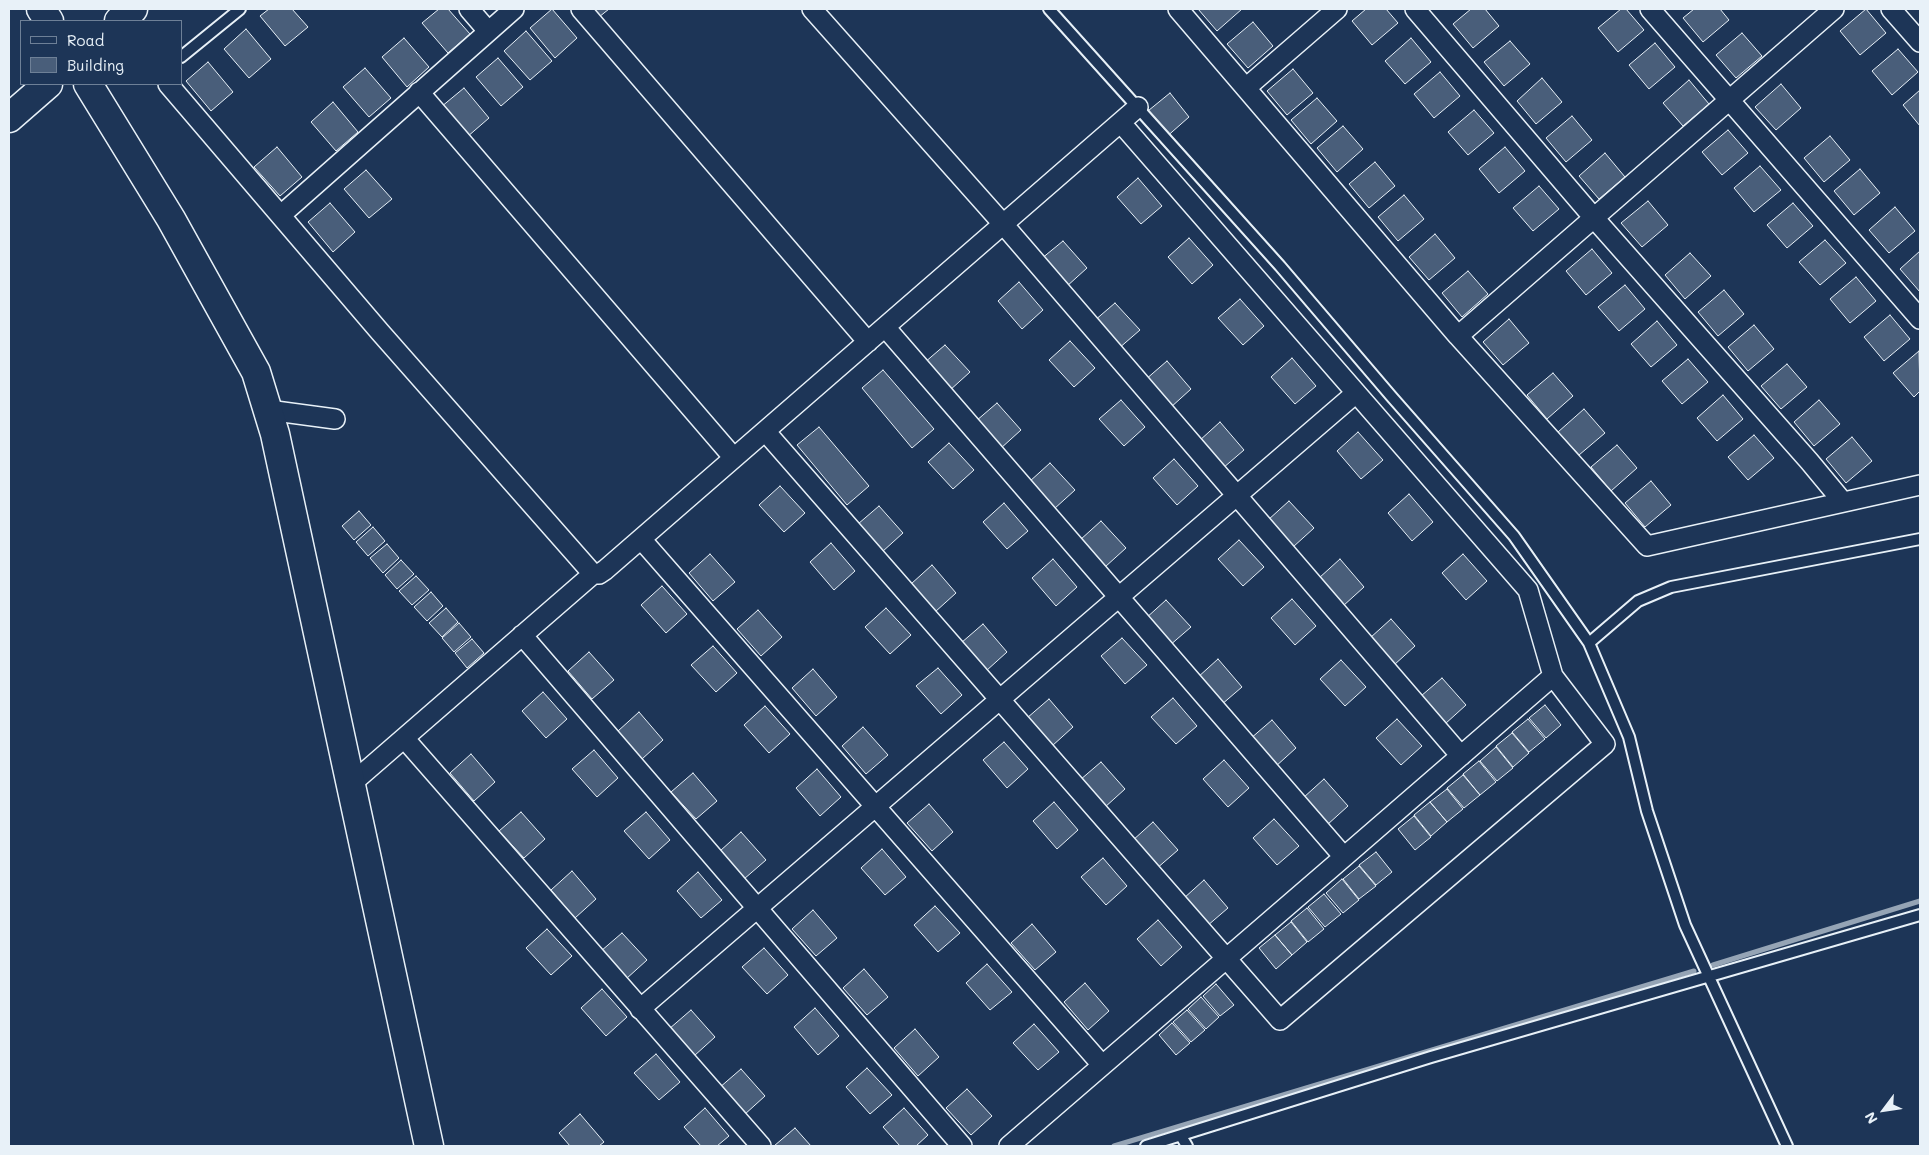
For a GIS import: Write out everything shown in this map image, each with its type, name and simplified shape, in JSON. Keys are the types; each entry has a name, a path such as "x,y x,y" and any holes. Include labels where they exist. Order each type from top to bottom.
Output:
{"main road":[{"path":"42,9 48,20"},
{"path":"120,20 133,9"},
{"path":"9,118 47,85"},
{"path":"89,85 171,219 256,372 275,434 429,1146"}],"street":[{"path":"469,9 488,31"},
{"path":"281,215 514,9"},
{"path":"581,9 868,342"},
{"path":"812,9 1003,224 1460,756"},
{"path":"1178,9 1458,336 1647,546 1920,485"},
{"path":"1247,88 1336,9"},
{"path":"1415,9 1594,218 1843,502"},
{"path":"1650,9 1920,319"},
{"path":"1458,336 1834,9"},
{"path":"1892,9 1920,42"},
{"path":"169,85 380,332 593,574"},
{"path":"419,92 734,458"},
{"path":"351,784 593,574 599,574 605,570 1138,107"},
{"path":"765,431 1280,1020 1604,744 1553,676 1528,590 1121,123"},
{"path":"885,327 1344,857"},
{"path":"640,1008 1356,393"},
{"path":"268,410 335,418"},
{"path":"641,539 1102,1065"},
{"path":"522,635 962,1146"},
{"path":"1008,1146 1553,676"},
{"path":"404,738 761,1146"}],"lane":[{"path":"182,56 240,9"},
{"path":"1049,9 1280,266 1514,536 1590,643 1630,737 1647,811 1685,925 1787,1146"},
{"path":"1590,643 1638,600 1671,587 1920,539"},
{"path":"1146,1146 1431,1057 1920,915"},
{"path":"1181,1136 1187,1146"}],"building":[{"path":"269,9 292,9 308,27 285,46 260,16"},
{"path":"439,9 448,9 470,34 448,53 422,23"},
{"path":"552,9 577,38 555,58 530,28"},
{"path":"592,9 609,9 599,17"},
{"path":"1198,9 1242,9 1217,31"},
{"path":"1366,9 1386,9 1398,23 1372,45 1352,21"},
{"path":"1471,9 1485,9 1499,26 1473,48 1453,24"},
{"path":"1621,9 1626,9 1644,30 1618,52 1598,28"},
{"path":"1694,9 1720,9 1729,20 1703,42 1683,18"},
{"path":"1866,9 1886,33 1860,55 1840,31"},
{"path":"1253,22 1273,46 1248,68 1227,44"},
{"path":"246,29 271,59 249,78 224,49"},
{"path":"526,31 552,61 530,80 504,51"},
{"path":"1742,33 1762,56 1736,78 1716,55"},
{"path":"404,38 429,67 407,87 382,57"},
{"path":"1411,38 1431,62 1405,84 1385,61"},
{"path":"1510,41 1530,64 1504,86 1484,62"},
{"path":"1655,43 1675,67 1649,89 1629,65"},
{"path":"1898,49 1918,72 1892,95 1872,71"},
{"path":"498,58 523,87 501,106 476,77"},
{"path":"208,62 233,92 211,111 186,81"},
{"path":"365,68 391,98 369,117 343,87"},
{"path":"1293,69 1313,93 1287,115 1267,91"},
{"path":"1440,72 1460,96 1434,118 1414,94"},
{"path":"1542,78 1562,102 1536,124 1517,101"},
{"path":"1689,80 1709,104 1683,126 1663,103"},
{"path":"1781,84 1801,108 1776,130 1755,107"},
{"path":"464,88 489,118 467,137 441,107"},
{"path":"1920,90 1920,126 1903,105"},
{"path":"1170,93 1189,117 1164,139 1143,115"},
{"path":"1317,98 1337,121 1311,144 1291,120"},
{"path":"333,102 358,132 336,151 311,122"},
{"path":"1474,110 1494,133 1468,155 1448,132"},
{"path":"1572,116 1592,140 1566,162 1546,138"},
{"path":"1343,126 1363,149 1337,172 1317,148"},
{"path":"1728,130 1748,153 1722,175 1702,152"},
{"path":"1830,136 1850,160 1824,182 1804,158"},
{"path":"277,147 302,177 280,196 254,167"},
{"path":"1505,147 1525,171 1499,193 1479,169"},
{"path":"1605,153 1625,177 1599,199 1579,176"},
{"path":"1375,162 1395,186 1369,208 1349,184"},
{"path":"1760,166 1781,190 1754,212 1734,188"},
{"path":"1860,169 1880,193 1854,215 1834,191"},
{"path":"366,170 392,199 369,218 344,189"},
{"path":"1138,178 1162,206 1141,224 1117,197"},
{"path":"1539,186 1559,209 1533,231 1513,208"},
{"path":"1404,195 1424,219 1398,241 1378,217"},
{"path":"1648,201 1668,225 1642,247 1621,223"},
{"path":"330,203 355,232 333,252 308,222"},
{"path":"1793,203 1813,226 1787,248 1767,225"},
{"path":"1895,207 1915,231 1889,253 1869,230"},
{"path":"1435,234 1455,258 1429,280 1409,257"},
{"path":"1189,238 1213,265 1192,284 1168,257"},
{"path":"1825,240 1846,263 1820,285 1799,262"},
{"path":"1063,241 1087,268 1066,287 1041,259"},
{"path":"1592,249 1612,273 1586,295 1566,271"},
{"path":"1920,251 1920,292 1900,269"},
{"path":"1690,253 1711,276 1685,299 1665,275"},
{"path":"1468,271 1488,294 1462,317 1442,293"},
{"path":"1856,277 1876,301 1850,323 1830,299"},
{"path":"1019,282 1043,310 1022,329 998,301"},
{"path":"1625,285 1645,309 1619,331 1598,307"},
{"path":"1724,290 1744,314 1718,336 1698,312"},
{"path":"1240,299 1264,326 1243,345 1218,318"},
{"path":"1115,303 1140,330 1118,349 1094,321"},
{"path":"1890,315 1910,339 1884,361 1864,337"},
{"path":"1509,319 1529,343 1503,365 1483,342"},
{"path":"1657,321 1677,345 1651,367 1631,344"},
{"path":"1754,325 1774,349 1748,371 1728,347"},
{"path":"1070,341 1095,368 1074,387 1049,360"},
{"path":"945,345 970,372 949,391 924,363"},
{"path":"1919,351 1920,391 1914,397 1893,373"},
{"path":"1292,358 1316,386 1295,404 1271,377"},
{"path":"1688,359 1708,382 1682,404 1662,381"},
{"path":"1167,361 1191,389 1170,408 1145,380"},
{"path":"1787,364 1807,387 1781,409 1761,386"},
{"path":"883,370 934,429 912,448 862,388"},
{"path":"1553,373 1573,396 1547,419 1527,395"},
{"path":"1723,395 1743,419 1717,441 1697,418"},
{"path":"1121,400 1145,427 1124,446 1099,419"},
{"path":"1819,400 1840,424 1814,446 1794,422"},
{"path":"997,403 1021,430 1000,449 976,421"},
{"path":"1584,409 1605,433 1579,455 1558,432"},
{"path":"1220,422 1244,450 1223,468 1199,441"},
{"path":"819,427 869,486 847,505 797,445"},
{"path":"1358,432 1383,460 1361,479 1337,451"},
{"path":"1754,435 1774,458 1748,480 1728,457"},
{"path":"1852,437 1872,461 1846,483 1826,459"},
{"path":"949,443 974,470 953,489 928,462"},
{"path":"1617,445 1637,468 1611,491 1591,467"},
{"path":"1174,459 1198,486 1177,505 1153,478"},
{"path":"1050,463 1075,490 1054,509 1029,482"},
{"path":"1651,481 1671,505 1645,527 1625,503"},
{"path":"780,486 805,513 784,532 759,505"},
{"path":"1409,494 1433,522 1412,541 1388,513"},
{"path":"1289,501 1314,528 1293,547 1268,520"},
{"path":"1004,503 1028,531 1007,549 983,522"},
{"path":"879,506 903,533 882,552 858,524"},
{"path":"359,511 371,525 354,540 342,526"},
{"path":"1101,521 1126,548 1105,567 1080,540"},
{"path":"373,527 385,541 368,556 356,542"},
{"path":"1239,540 1264,567 1243,586 1218,559"},
{"path":"831,543 855,571 834,590 810,562"},
{"path":"387,544 399,558 383,573 370,558"},
{"path":"710,554 735,582 713,601 689,573"},
{"path":"1463,554 1487,581 1466,600 1442,573"},
{"path":"1053,559 1077,587 1056,606 1032,578"},
{"path":"1340,559 1364,587 1343,606 1319,578"},
{"path":"401,560 414,574 397,589 385,575"},
{"path":"932,565 956,593 935,612 911,584"},
{"path":"416,576 429,590 412,605 399,591"},
{"path":"662,586 687,614 666,633 641,605"},
{"path":"431,592 443,606 427,621 414,607"},
{"path":"1292,599 1316,626 1295,645 1271,618"},
{"path":"1166,600 1191,627 1169,646 1145,619"},
{"path":"446,608 458,622 442,637 429,623"},
{"path":"886,608 911,635 890,654 865,627"},
{"path":"758,610 782,637 761,656 737,629"},
{"path":"1391,619 1415,646 1394,665 1370,638"},
{"path":"459,623 471,637 454,652 442,638"},
{"path":"983,624 1007,652 986,671 961,643"},
{"path":"1122,638 1147,665 1125,684 1101,656"},
{"path":"472,639 484,653 467,668 455,653"},
{"path":"713,646 737,673 716,692 691,665"},
{"path":"589,652 614,680 592,699 568,671"},
{"path":"1218,659 1242,687 1221,705 1197,678"},
{"path":"1341,660 1366,687 1345,706 1320,679"},
{"path":"938,668 962,695 941,714 916,686"},
{"path":"813,669 837,697 816,716 792,688"},
{"path":"1442,678 1466,705 1445,724 1421,696"},
{"path":"543,692 567,719 546,738 522,711"},
{"path":"1173,698 1197,726 1176,744 1151,717"},
{"path":"1049,699 1073,727 1052,746 1027,718"},
{"path":"1545,705 1561,725 1546,738 1529,718"},
{"path":"765,706 790,734 769,753 744,725"},
{"path":"639,712 663,740 642,759 618,731"},
{"path":"1397,719 1422,746 1401,765 1376,738"},
{"path":"1528,719 1545,739 1529,752 1512,732"},
{"path":"1272,720 1296,748 1275,767 1250,739"},
{"path":"863,727 888,755 866,774 842,746"},
{"path":"1512,733 1529,753 1513,767 1496,746"},
{"path":"1004,742 1028,769 1007,788 983,760"},
{"path":"1496,747 1513,768 1497,781 1480,761"},
{"path":"594,750 618,778 597,797 572,769"},
{"path":"471,754 495,782 474,801 450,773"},
{"path":"1224,760 1249,788 1228,807 1203,779"},
{"path":"1479,761 1496,782 1480,795 1463,774"},
{"path":"1101,762 1125,789 1104,808 1080,780"},
{"path":"817,769 841,797 820,816 796,788"},
{"path":"693,773 717,801 696,819 671,792"},
{"path":"1463,775 1480,795 1464,808 1447,788"},
{"path":"1324,779 1348,806 1327,825 1303,798"},
{"path":"1447,789 1463,809 1447,822 1430,802"},
{"path":"1054,802 1078,830 1057,849 1033,821"},
{"path":"1430,802 1447,822 1431,836 1414,815"},
{"path":"929,804 953,832 932,851 907,823"},
{"path":"521,812 545,839 524,858 499,831"},
{"path":"646,812 670,840 649,859 624,831"},
{"path":"1414,816 1431,837 1415,850 1398,829"},
{"path":"1274,819 1299,846 1277,865 1253,838"},
{"path":"1153,822 1178,850 1156,869 1132,841"},
{"path":"741,832 766,860 744,879 720,851"},
{"path":"882,849 906,877 885,895 861,868"},
{"path":"1376,852 1392,872 1376,885 1359,865"},
{"path":"1103,858 1127,886 1106,905 1081,877"},
{"path":"1359,866 1376,886 1359,899 1343,879"},
{"path":"572,871 596,899 575,918 551,890"},
{"path":"698,872 722,900 701,918 677,891"},
{"path":"1342,879 1359,900 1343,913 1326,893"},
{"path":"1204,880 1228,908 1207,926 1183,899"},
{"path":"1324,894 1341,914 1325,927 1308,907"},
{"path":"935,906 960,933 938,952 914,925"},
{"path":"1307,908 1324,929 1308,942 1291,921"},
{"path":"813,910 837,938 816,956 792,929"},
{"path":"1158,920 1182,947 1161,966 1137,939"},
{"path":"1291,922 1307,942 1292,955 1275,935"},
{"path":"1032,924 1056,952 1035,970 1011,943"},
{"path":"547,929 572,956 551,975 526,948"},
{"path":"622,933 647,960 626,979 601,951"},
{"path":"1275,935 1292,955 1276,969 1259,948"},
{"path":"764,948 788,975 767,994 742,967"},
{"path":"987,964 1012,992 990,1010 966,983"},
{"path":"864,969 888,997 867,1015 843,988"},
{"path":"1085,983 1109,1011 1088,1030 1064,1002"},
{"path":"1216,984 1234,1005 1220,1016 1203,996"},
{"path":"602,989 627,1017 606,1036 581,1008"},
{"path":"1201,997 1219,1017 1206,1029 1188,1009"},
{"path":"815,1008 839,1036 818,1055 794,1027"},
{"path":"691,1010 715,1037 694,1056 669,1029"},
{"path":"1187,1010 1205,1030 1191,1042 1173,1022"},
{"path":"1172,1023 1190,1043 1176,1055 1159,1035"},
{"path":"1034,1024 1059,1052 1038,1070 1013,1043"},
{"path":"915,1029 939,1057 918,1076 894,1048"},
{"path":"656,1054 680,1082 659,1100 634,1073"},
{"path":"867,1068 892,1095 870,1114 846,1087"},
{"path":"741,1069 765,1096 744,1115 719,1088"},
{"path":"967,1089 992,1116 971,1135 946,1108"},
{"path":"705,1108 729,1136 717,1146 701,1146 684,1127"},
{"path":"904,1108 928,1135 916,1146 900,1146 883,1127"},
{"path":"580,1114 604,1142 599,1146 570,1146 559,1133"},
{"path":"795,1128 811,1146 774,1146"}],"waterway":[{"path":"1713,965 1920,901"},
{"path":"1114,1146 1694,971"}]}
